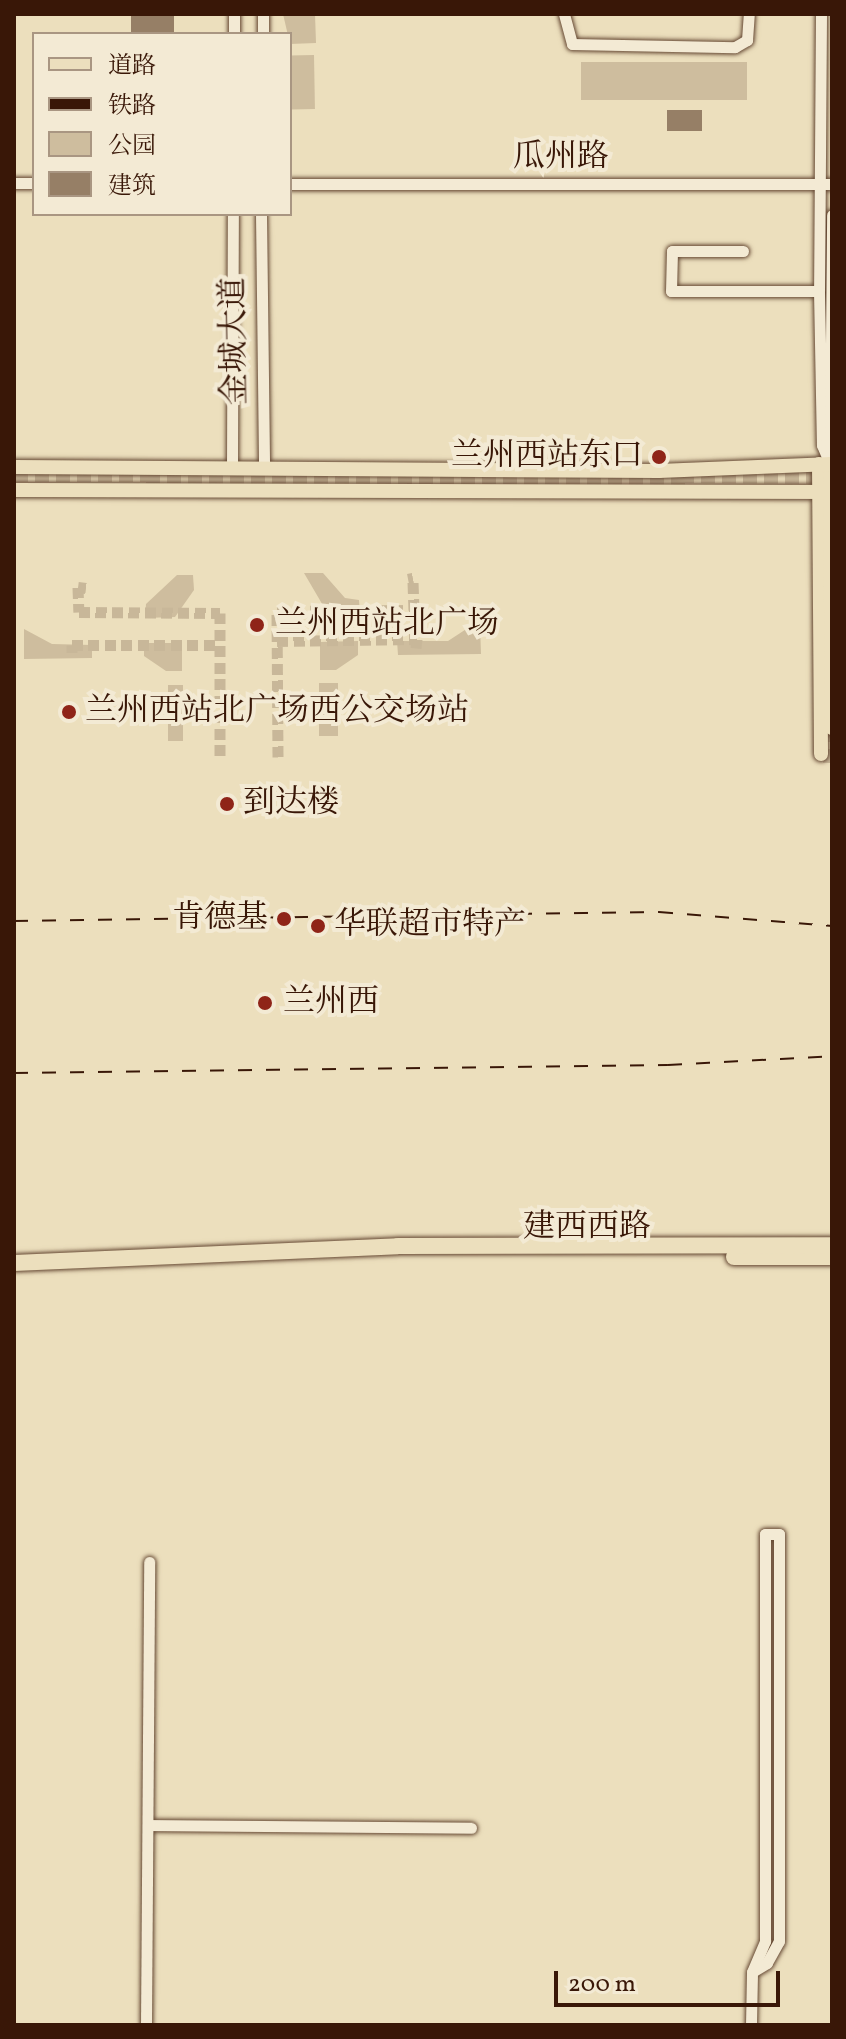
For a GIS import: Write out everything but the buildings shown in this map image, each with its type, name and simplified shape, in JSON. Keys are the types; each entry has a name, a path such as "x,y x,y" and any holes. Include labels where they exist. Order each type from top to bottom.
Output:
{"highway":[{"name":"建西西路","path":"14,1263 341,1249 832,1245"},
{"name":"建西西路","path":"341,1249 832,1257"}],"main road":[{"path":"14,467 659,471 827,464 832,728"},
{"path":"14,490 827,492"},
{"path":"821,754 827,492"}],"street":[{"path":"564,14 572,44 735,47 747,40 749,14"},
{"path":"821,14 819,291 822,445 827,464"},
{"name":"瓜州路","path":"292,184 832,184"},
{"path":"827,464 832,215"},
{"name":"金城大道","path":"232,468 233,216"},
{"name":"金城大道","path":"261,216 264,468"},
{"path":"743,251 672,251 671,291 819,291"},
{"path":"751,2025 752,1972 765,1941 765,1534 779,1534 779,1941 767,1963 752,1972"},
{"path":"146,2025 149,1562"},
{"path":"765,1720 779,1720"},
{"path":"148,1825 471,1828"}],"green space":[{"path":"283,14 315,14 316,43 292,44 292,32 287,32"},
{"path":"292,55 314,55 315,109 292,109"},
{"path":"581,62 747,62 747,100 581,100"},
{"path":"304,573 323,573 345,598 359,600 360,615 328,614"},
{"path":"177,575 193,575 194,590 175,617 145,618 146,604"},
{"path":"474,624 480,624 481,654 398,655 397,641 448,641"},
{"path":"24,629 52,644 92,645 92,658 24,659"},
{"path":"358,641 358,655 336,670 320,670 320,642"},
{"path":"144,643 182,643 182,671 166,671 144,656"},
{"path":"319,683 338,683 338,736 319,736"},
{"path":"168,685 183,685 183,741 168,741"}],"tunnel":[{"path":"14,475 156,475"},
{"path":"680,476 832,477"},
{"path":"146,482 690,483"},
{"path":"278,757 277,611 414,610 413,578 408,579"},
{"path":"86,588 78,587 79,612 220,613 220,758"},
{"path":"277,641 417,639 416,648"},
{"path":"72,653 72,645 219,645"},
{"path":"830,763 832,728"}],"railway":[{"path":"14,921 659,912 832,926"},
{"path":"14,1073 668,1065 832,1056"}],"place":[{"name":"兰州西站东口","path":"659,457"},
{"name":"兰州西站北广场","path":"257,625"},
{"name":"兰州西站北广场西公交场站","path":"69,712"},
{"name":"到达楼","path":"227,804"},
{"name":"肯德基","path":"284,919"},
{"name":"华联超市特产","path":"318,926"},
{"name":"兰州西","path":"265,1003"}]}
